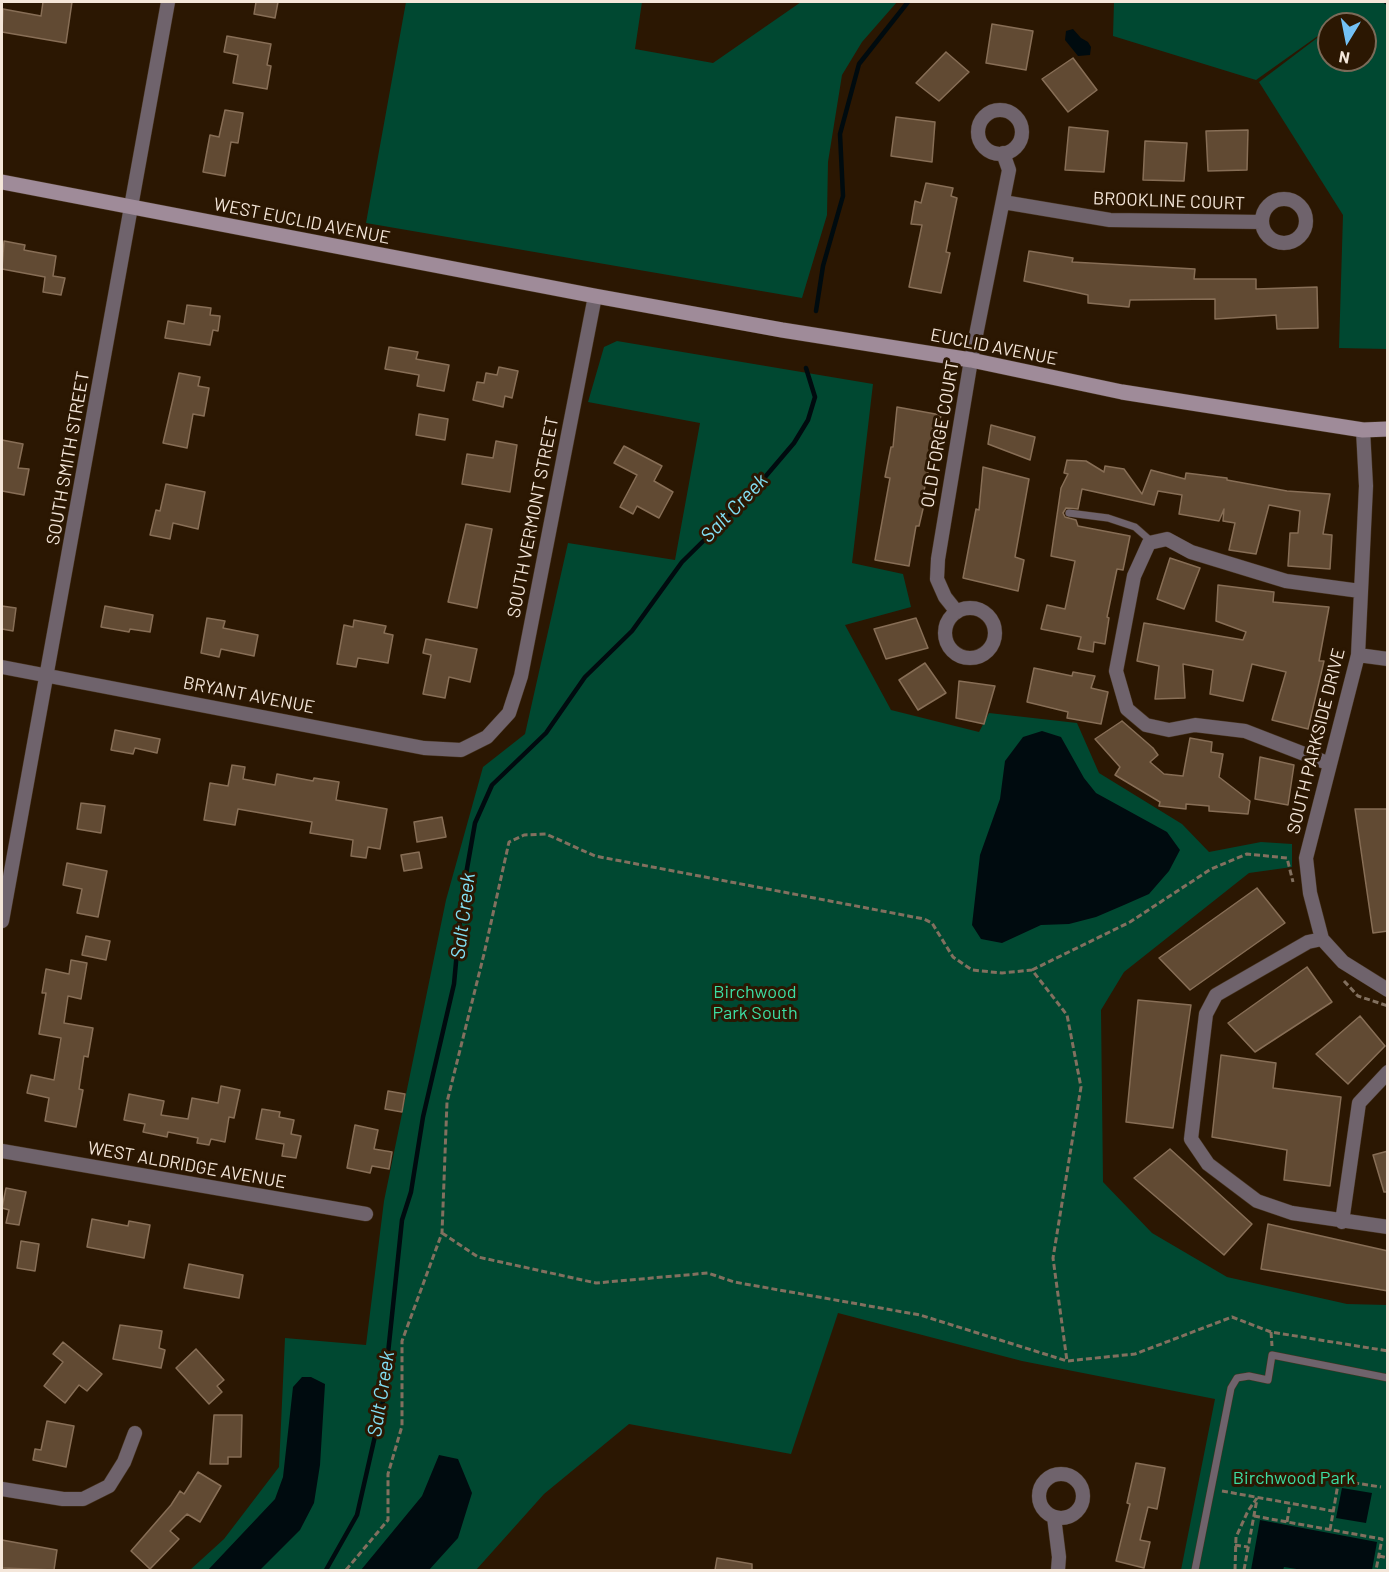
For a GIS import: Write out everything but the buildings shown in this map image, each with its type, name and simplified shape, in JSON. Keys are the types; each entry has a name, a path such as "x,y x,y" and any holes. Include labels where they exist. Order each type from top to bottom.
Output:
{"main road":[{"name":"WEST EUCLID AVENUE","path":"2,182 595,296"},
{"name":"EUCLID AVENUE","path":"595,296 971,360 1122,392 1362,430 1388,429"}],"street":[{"name":"SOUTH SMITH STREET","path":"2,921 168,2"},
{"name":"OLD FORGE COURT","path":"957,612 945,597 937,579 938,559 971,360 1003,202 1008,170 1003,153"},
{"name":"BROOKLINE COURT","path":"1003,202 1110,220 1262,222"},
{"name":"SOUTH VERMONT STREET","path":"487,737 509,713 521,676 595,296"},
{"name":"SOUTH PARKSIDE DRIVE","path":"1362,430 1366,486 1358,655 1305,858 1310,893 1322,939 1343,962 1388,990"},
{"path":"1330,764 1245,731 1195,725 1170,730 1146,725 1127,709 1116,671 1134,576 1149,543 1152,542 1167,539 1191,552 1286,581 1360,591"},
{"path":"1358,655 1388,660"},
{"name":"BRYANT AVENUE","path":"2,667 424,748 461,750 487,737"},
{"path":"1322,939 1308,942 1216,995 1206,1014 1191,1139 1208,1164 1257,1201 1292,1213 1388,1227"},
{"path":"1342,1222 1359,1104 1388,1072"},
{"name":"WEST ALDRIDGE AVENUE","path":"2,1151 366,1214"},
{"path":"2,1489 63,1499 83,1499 109,1486 124,1462 135,1433"},
{"path":"1054,1517 1059,1557 1058,1570"}],"lane":[{"path":"1069,513 1108,518 1135,527 1152,542"},
{"path":"1195,1570 1231,1388 1237,1378 1249,1376 1268,1380 1272,1355 1388,1378"}],"path":[{"path":"346,1570 388,1520 387,1474 402,1426 402,1341 442,1233 447,1102 508,842 524,835 546,834 595,856 902,913 932,923 953,957 972,970 1002,973 1032,970 1130,922 1211,869 1247,854 1287,858 1295,890"},
{"path":"1032,970 1067,1015 1081,1087 1053,1258 1067,1361"},
{"path":"1336,973 1358,996 1388,1006"},
{"path":"442,1233 478,1257 596,1283 708,1273 734,1282 920,1315 1067,1361 1135,1354 1232,1317 1271,1332 1388,1351"},
{"path":"1330,1530 1333,1511 1337,1503 1338,1485 1342,1481 1381,1488"},
{"path":"1220,1491 1333,1511"},
{"path":"1244,1570 1257,1498"},
{"path":"1235,1570 1235,1545 1241,1524 1257,1498"},
{"path":"1287,1522 1290,1504"},
{"path":"1254,1516 1382,1539 1376,1570"},
{"path":"1235,1545 1248,1547"},
{"path":"1379,1557 1388,1558"}],"green space":[{"path":"406,2 642,2 635,49 713,63 801,2 897,2 862,42 842,75 828,162 827,215 802,298 366,223"},
{"path":"1114,2 1383,2 1387,5 1387,349 1339,348 1343,215 1259,82 1317,38 1317,72 1377,72 1377,12 1317,12 1317,37 1256,80 1113,36"},
{"name":"Birchwood Park South","path":"617,341 873,384 852,563 903,574 911,607 845,625 891,710 979,732 989,713 1077,723 1099,773 1182,824 1209,852 1261,842 1292,844 1292,867 1249,873 1124,972 1101,1010 1103,1182 1152,1233 1227,1277 1347,1304 1387,1305 1387,1570 1181,1570 1215,1399 1022,1361 838,1313 791,1454 629,1424 544,1494 476,1570 190,1570 224,1539 279,1467 285,1338 366,1345 384,1201 446,900 483,767 525,734 568,543 675,560 700,423 588,402 604,347"}],"shaded area":[{"path":"1073,29 1088,42 1091,47 1090,55 1078,56 1065,40 1066,31"},
{"path":"1042,731 1061,737 1084,778 1096,793 1167,832 1180,850 1169,871 1149,894 1096,917 1069,924 1041,925 1002,943 981,939 972,925 980,855 1000,799 1005,761 1023,737"},
{"path":"302,1377 311,1377 325,1384 320,1465 314,1503 300,1530 260,1570 208,1570 275,1499 283,1477 293,1387"},
{"path":"439,1455 458,1459 472,1493 458,1538 429,1570 361,1570 422,1496"},
{"path":"1342,1488 1372,1493 1366,1523 1336,1518"},
{"path":"1260,1520 1377,1542 1372,1570 1303,1570 1284,1567 1283,1570 1251,1570"}],"waterway":[{"name":"Salt Creek","path":"816,311 823,266 843,196 840,134 859,64 908,2"},
{"name":"Salt Creek","path":"326,1570 357,1515 383,1401 402,1220 411,1192 423,1117 454,984 462,897 475,823 492,785 546,733 585,677 632,631 682,562 748,497 794,443 808,420 815,397 806,368"}],"park label":[{"name":"Birchwood Park","path":"1294,1478"}]}
